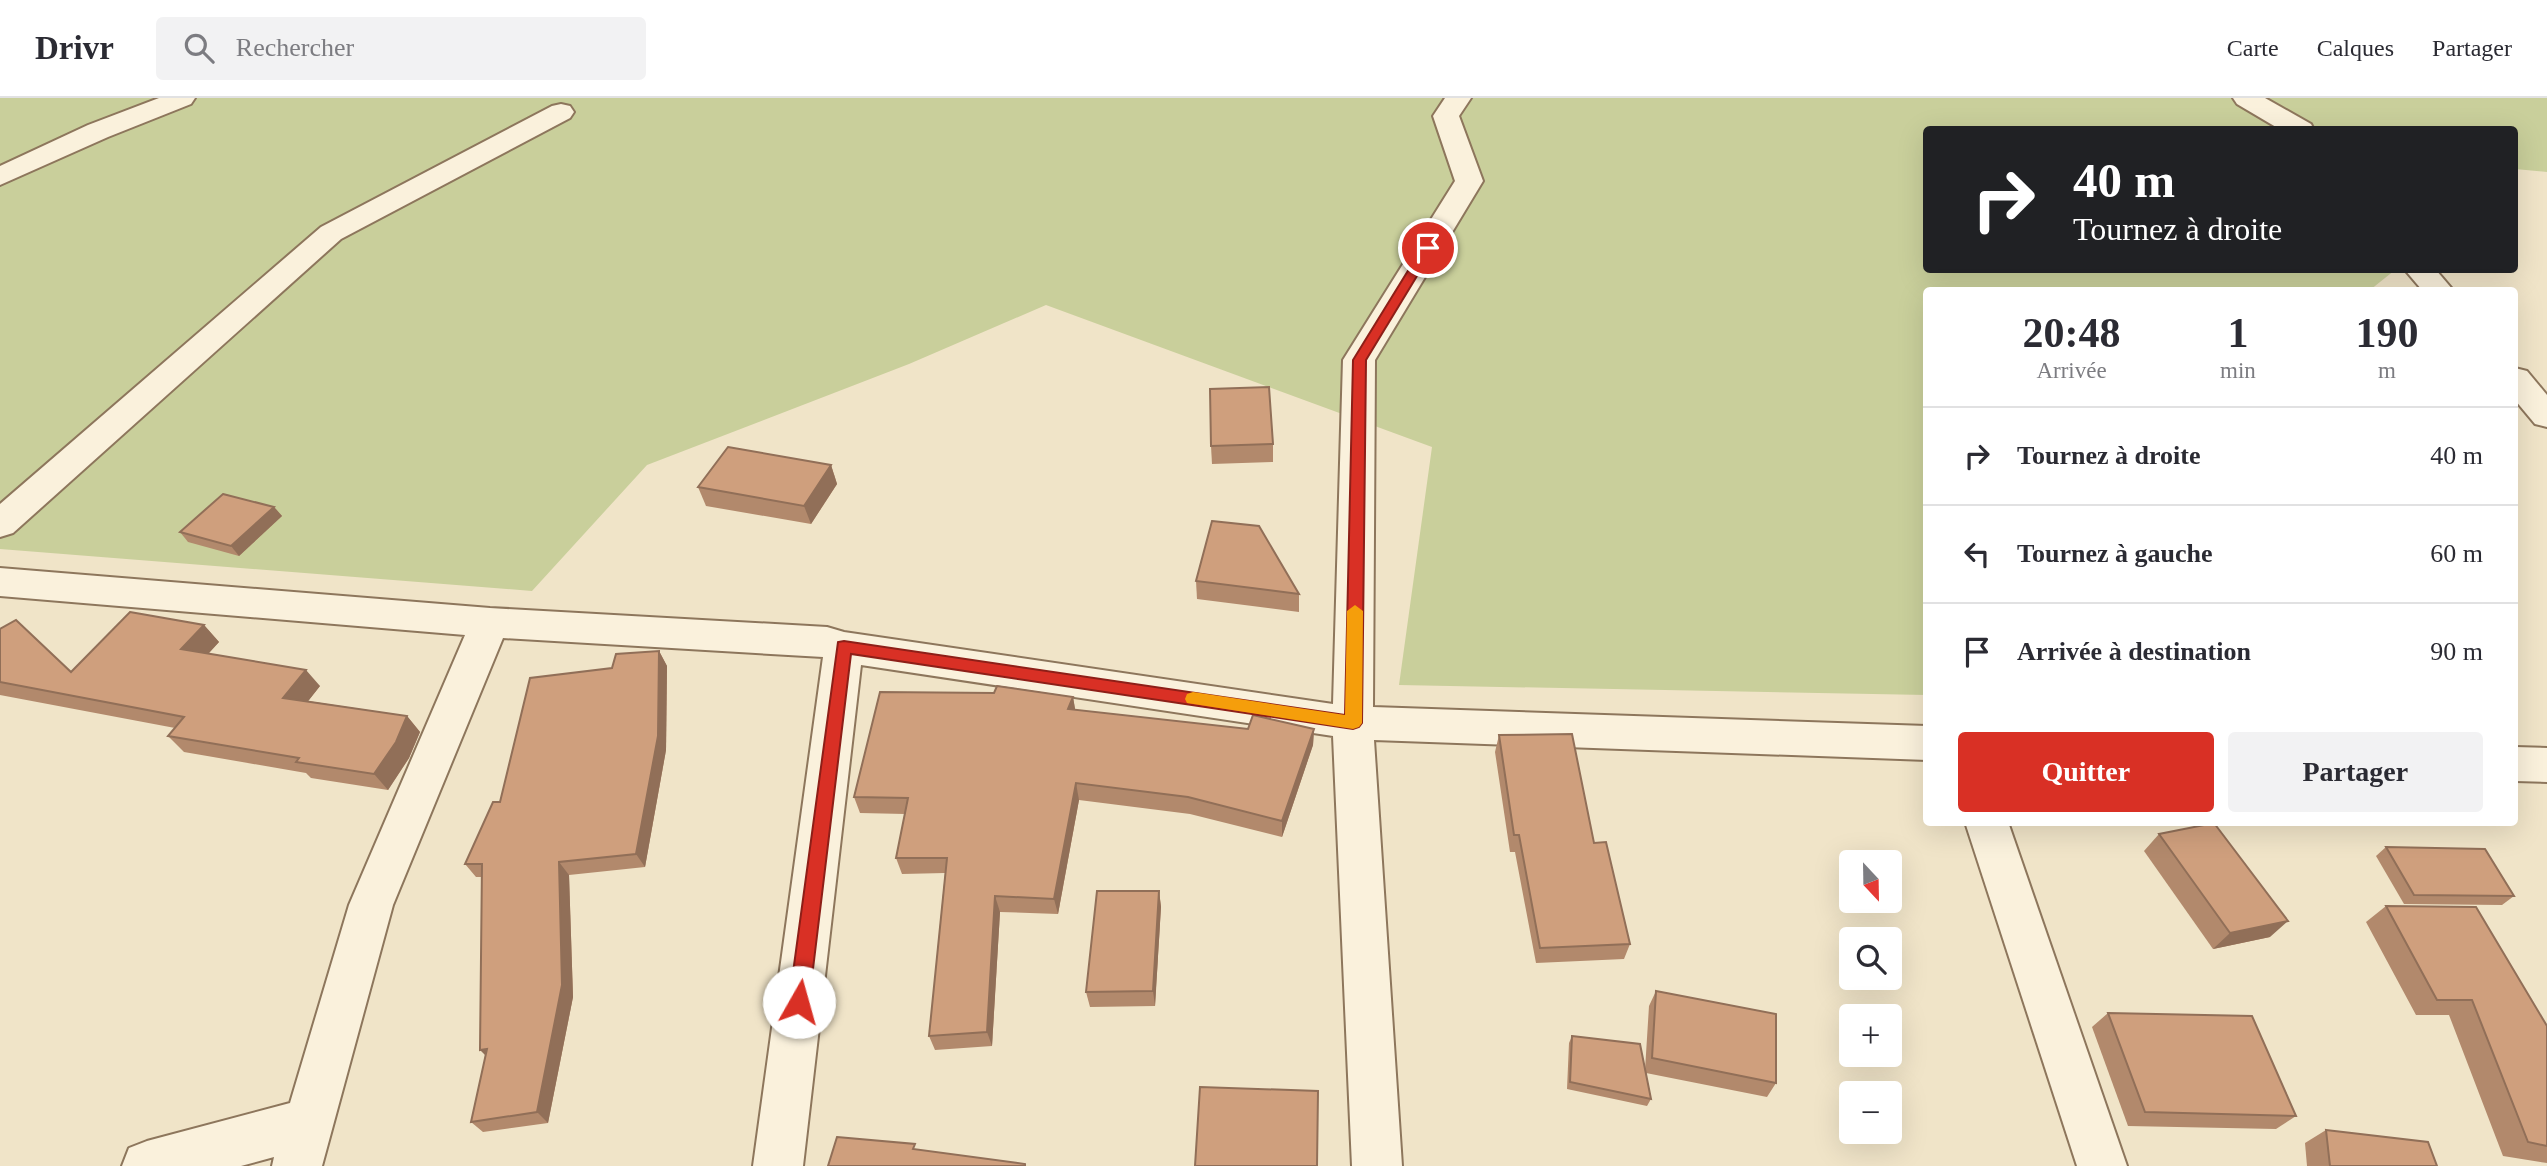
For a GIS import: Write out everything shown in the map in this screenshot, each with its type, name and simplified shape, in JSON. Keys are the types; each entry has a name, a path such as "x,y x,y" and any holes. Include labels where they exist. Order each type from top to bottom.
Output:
{"street":[{"path":"0,177 98,131 182,98"},
{"path":"1377,1166 1353,723 1359,360 1469,181 1446,116 1458,98"},
{"path":"2246,98 2294,126"},
{"path":"0,524 331,233 561,112"},
{"path":"2423,273 2435,287"},
{"path":"2518,382 2547,416"},
{"path":"0,582 491,623 827,642 844,647 1353,723 1923,743"},
{"path":"147,1166 303,1144 371,905 491,623"},
{"path":"778,1166 844,647"},
{"path":"2518,764 2547,765"},
{"path":"1987,826 2102,1166"}],"green space":[{"path":"0,98 2547,98 2547,172 2518,169 2518,126 1923,126 1923,273 2391,273 2374,287 1923,287 1923,695 1399,685 1432,447 1046,305 909,364 647,465 532,591 0,549"}],"building":[{"path":"1269,387 1273,444 1211,446 1210,389"},
{"path":"728,447 831,465 804,506 698,487"},
{"path":"223,494 274,507 231,546 180,532"},
{"path":"1212,521 1259,526 1299,594 1196,581"},
{"path":"130,612 204,625 181,649 306,670 283,698 407,716 396,742 374,774 296,762 299,758 168,736 184,717 0,682 0,629 16,620 71,672"},
{"path":"659,651 658,736 636,854 559,862 562,985 537,1112 471,1122 487,1049 480,1050 482,864 465,864 493,802 500,802 530,678 612,668 616,654"},
{"path":"997,686 1073,697 1068,709 1248,729 1253,715 1314,729 1282,821 1188,797 1076,783 1054,899 995,896 987,1032 929,1036 947,858 896,858 908,798 854,797 880,692 994,693"},
{"path":"1572,734 1594,843 1606,842 1630,944 1540,948 1519,835 1514,835 1499,735"},
{"path":"2199,826 2216,826 2288,921 2230,933 2159,834"},
{"path":"2386,847 2485,849 2514,896 2414,895"},
{"path":"1097,891 1159,891 1153,991 1086,992"},
{"path":"2386,906 2476,907 2547,1026 2547,1146 2528,1142 2472,1000 2437,1000"},
{"path":"1656,991 1776,1014 1776,1083 1652,1058"},
{"path":"2108,1013 2252,1016 2296,1116 2145,1112"},
{"path":"1572,1036 1640,1044 1651,1099 1570,1082"},
{"path":"1200,1087 1318,1091 1317,1166 1195,1166"},
{"path":"2326,1130 2428,1142 2437,1166 2330,1166"},
{"path":"837,1137 915,1144 913,1149 1025,1166 828,1166"}],"slow traffic":[{"path":"1193,699 1353,723 1355,611"}],"route":[{"path":"799,1002 844,647 1353,723 1359,360 1428,248"}]}
